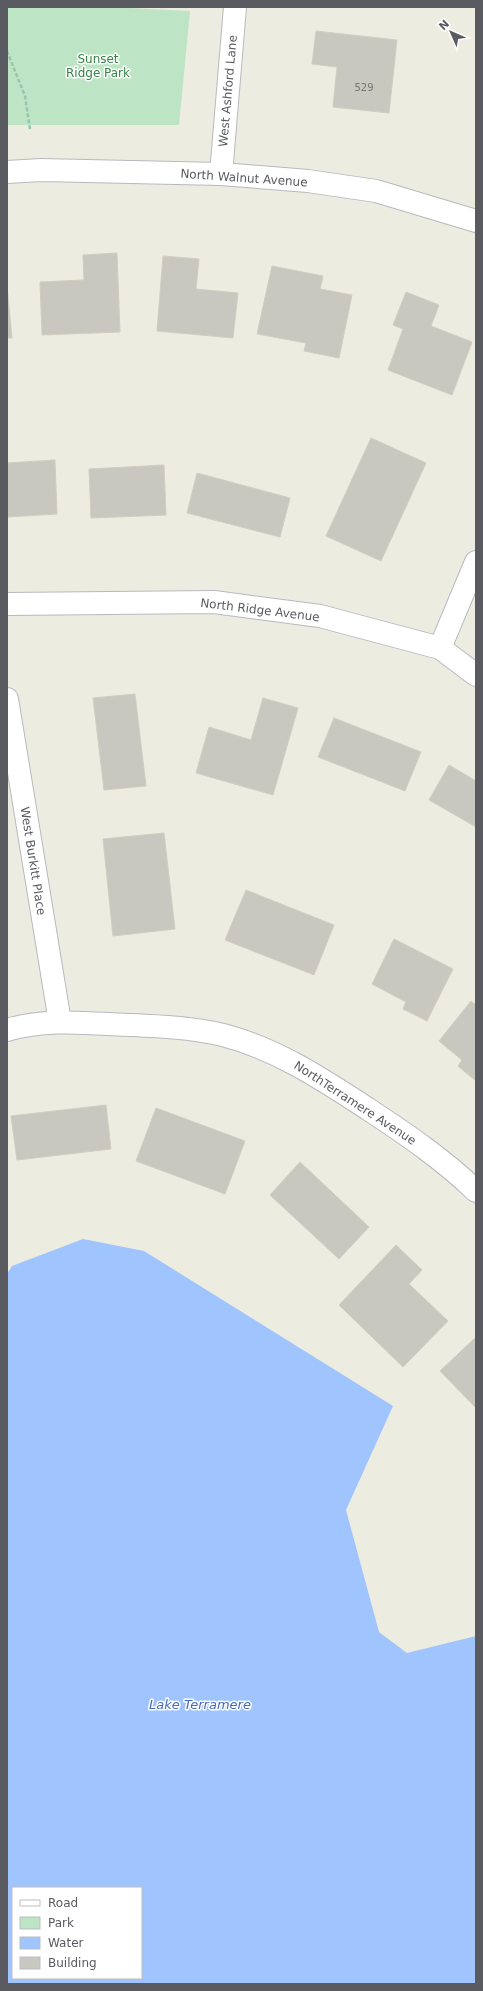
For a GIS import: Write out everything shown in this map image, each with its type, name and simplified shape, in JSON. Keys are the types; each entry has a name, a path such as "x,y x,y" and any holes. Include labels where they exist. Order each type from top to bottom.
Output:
{"street":[{"name":"West Ashford Lane","path":"221,174 235,7"},
{"name":"North Walnut Avenue","path":"7,172 41,170 221,174 308,182 376,191 476,221"},
{"path":"440,648 476,562"},
{"name":"North Ridge Avenue","path":"7,604 214,602 320,616 440,648 476,675"},
{"name":"West Burkitt Place","path":"7,699 60,1022"},
{"name":"NorthTerramere Avenue","path":"7,1030 60,1022 175,1027 224,1036 281,1056 318,1076 393,1126 457,1173 476,1191"}],"path":[{"path":"7,51 25,96 30,129"}],"green space":[{"name":"Sunset Ridge Park","path":"7,7 109,7 190,11 179,125 7,125"}],"water":[{"name":"Lake Terramere","path":"83,1239 144,1251 393,1406 346,1510 379,1632 407,1653 476,1636 476,1984 7,1984 7,1274 12,1266"}],"building":[{"path":"316,31 397,40 389,113 333,107 337,67 312,64"},
{"path":"117,253 120,332 42,335 40,282 84,280 83,255"},
{"path":"163,256 199,259 196,289 238,293 233,338 157,331"},
{"path":"272,266 323,276 320,289 352,295 339,358 304,351 306,343 257,334"},
{"path":"7,286 12,338 7,338"},
{"path":"406,292 439,305 431,326 472,342 452,395 388,370 403,329 393,325"},
{"path":"371,438 426,463 381,561 326,536"},
{"path":"55,460 57,514 7,517 7,463"},
{"path":"164,465 166,515 91,518 89,469"},
{"path":"197,473 290,498 280,537 187,513"},
{"path":"135,694 146,786 104,790 93,698"},
{"path":"263,698 298,708 273,795 196,773 209,727 251,740"},
{"path":"334,718 421,752 405,791 318,757"},
{"path":"449,765 476,781 476,827 429,800"},
{"path":"164,833 175,929 113,936 103,839"},
{"path":"246,890 334,925 314,975 225,940"},
{"path":"394,939 453,969 427,1021 403,1009 406,1002 372,984"},
{"path":"471,1001 476,1005 476,1081 458,1066 462,1060 439,1041"},
{"path":"106,1105 111,1149 17,1160 11,1116"},
{"path":"156,1108 245,1141 225,1194 136,1161"},
{"path":"300,1162 369,1227 339,1259 270,1195"},
{"path":"396,1245 422,1270 409,1284 448,1321 403,1367 339,1305"},
{"path":"476,1337 476,1408 440,1371"}]}
